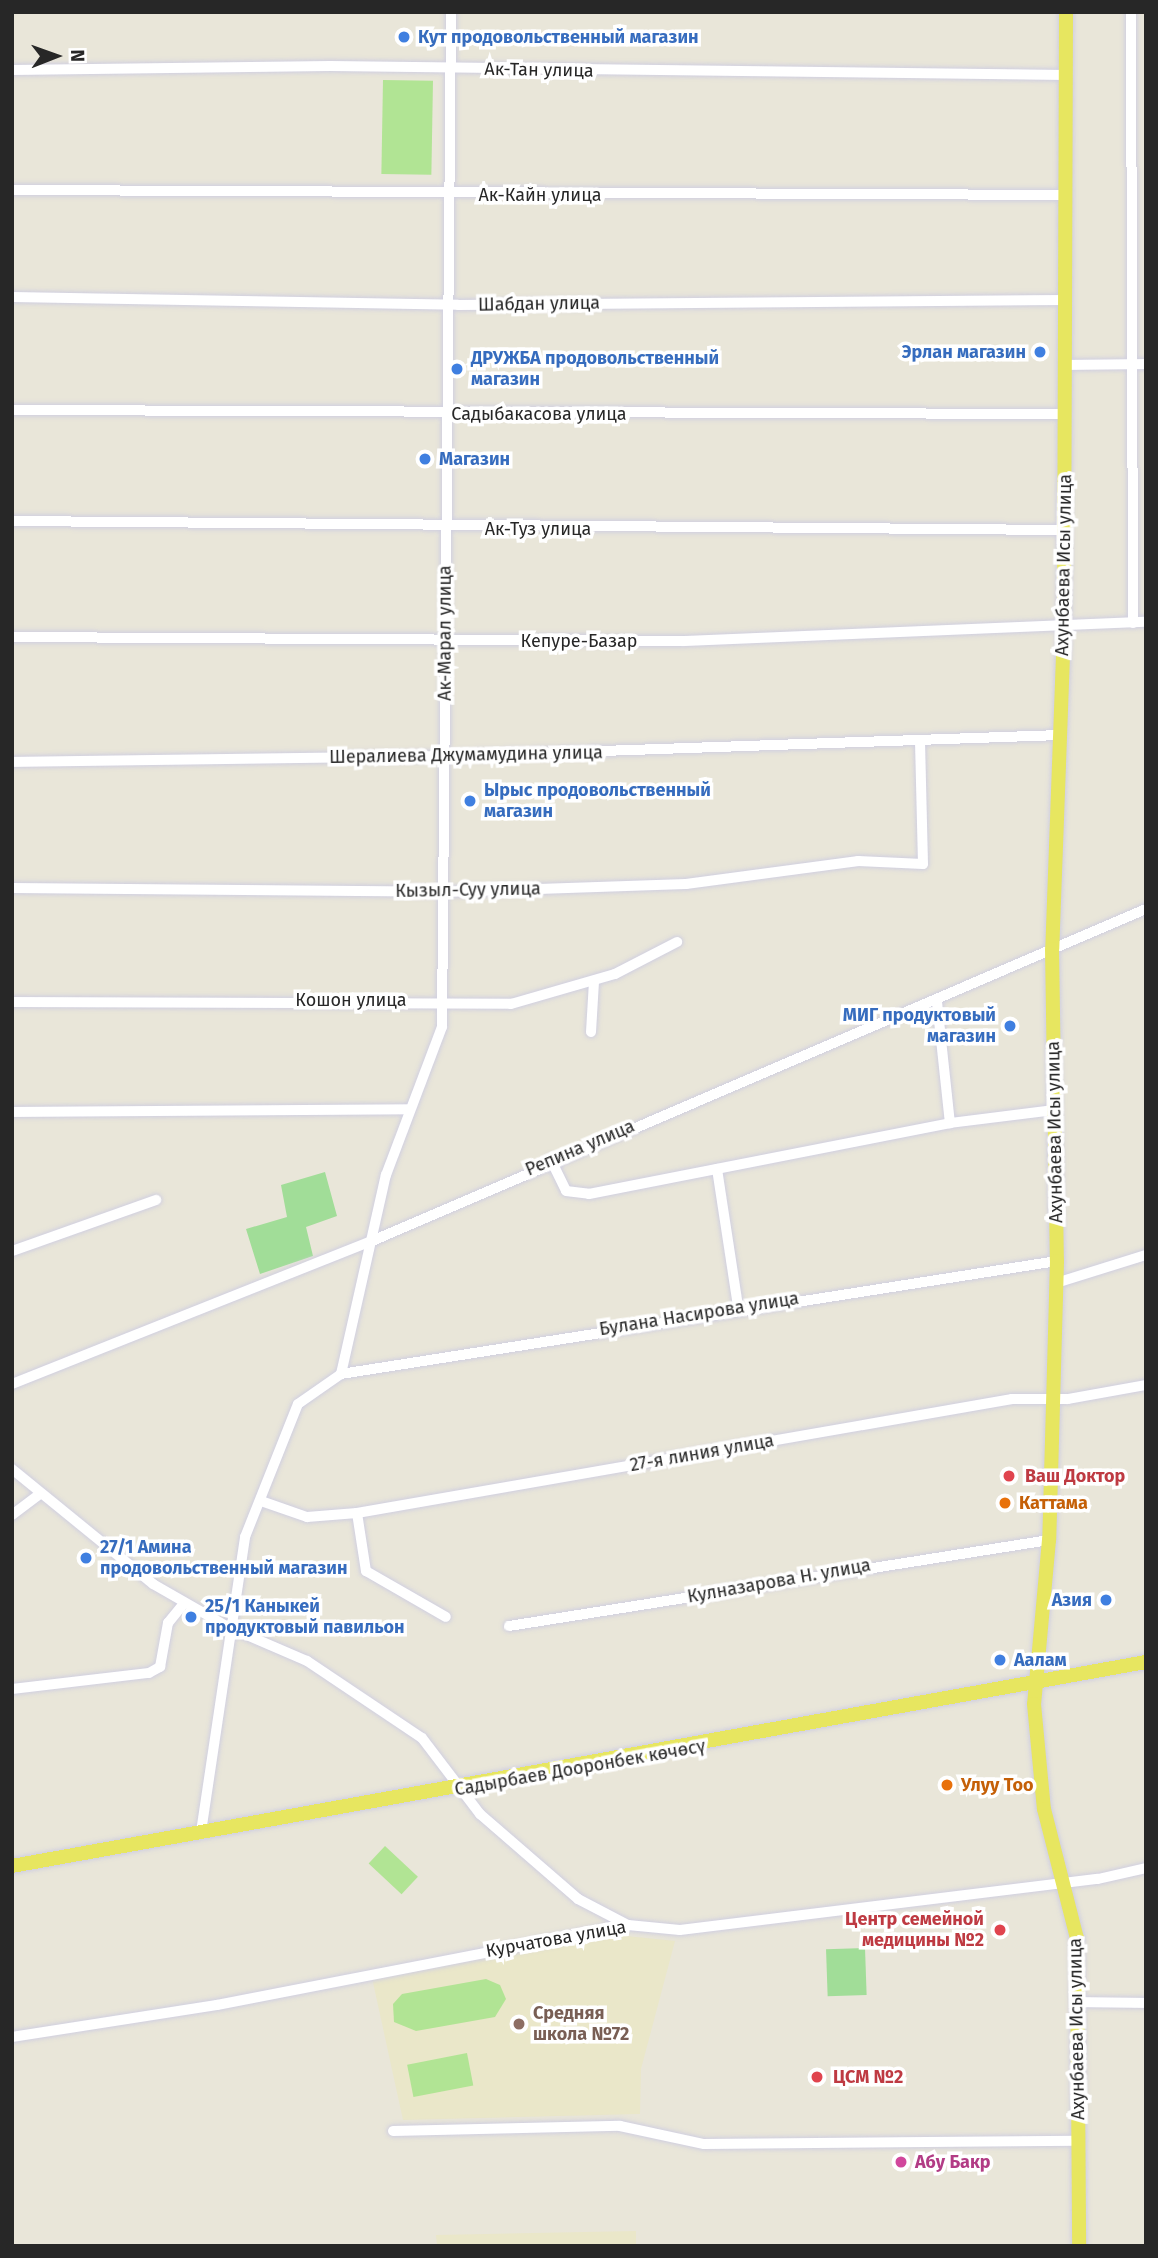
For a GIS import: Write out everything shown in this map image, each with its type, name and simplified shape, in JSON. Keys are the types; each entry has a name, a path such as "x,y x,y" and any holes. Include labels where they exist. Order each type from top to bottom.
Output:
{"main road":[{"name":"Ахунбаева Исы улица","path":"1066,12 1064,628 1052,949 1057,1261 1049,1539 1035,1686 1044,1809 1077,1938 1079,2246"},
{"name":"Садырбаев Дооронбек көчөсү","path":"12,1866 1035,1686 1146,1662"}],"street":[{"name":"Ак-Марал улица","path":"341,1374 372,1241 410,1109 432,1059 444,1000 444,301 452,69 451,12"},
{"path":"1131,12 1133,623"},
{"name":"Ак-Тан улица","path":"12,70 452,69 1067,75"},
{"name":"Ак-Кайн улица","path":"12,190 447,195 1067,195"},
{"name":"Шабдан улица","path":"12,297 444,301 1067,300"},
{"path":"1066,365 1146,364"},
{"name":"Садыбакасова улица","path":"12,410 446,414 1066,414"},
{"name":"Ак-Туз улица","path":"12,521 446,528 1065,530"},
{"name":"Кепуре-Базар","path":"12,637 444,642 1064,628 1146,622"},
{"name":"Шералиева Джумамудина улица","path":"12,762 446,756 1061,734"},
{"name":"Кызыл-Суу улица","path":"12,888 445,892 685,884 858,861 923,864 920,740"},
{"name":"Репина улица","path":"12,1384 372,1241 551,1160 937,1002 1146,909"},
{"name":"Кошон улица","path":"12,1002 444,1000 511,1004 594,981 677,942"},
{"path":"591,1032 594,981"},
{"path":"937,1002 950,1123"},
{"path":"12,1112 410,1109"},
{"path":"551,1160 566,1191 589,1194 950,1123 1055,1110"},
{"path":"717,1169 738,1307"},
{"path":"12,1251 156,1200"},
{"path":"1056,1283 1146,1255"},
{"name":"Булана Насирова улица","path":"341,1374 738,1307 1057,1261"},
{"path":"201,1832 228,1627 245,1537 298,1404 341,1374"},
{"name":"27-я линия улица","path":"261,1501 307,1517 357,1513 1012,1399 1053,1399 1146,1385"},
{"path":"12,1469 40,1495 184,1603 228,1627 307,1661 410,1730 441,1755 480,1814 578,1899 628,1925"},
{"path":"12,1514 40,1495"},
{"path":"357,1513 366,1571 446,1617"},
{"name":"Кулназарова Н. улица","path":"509,1626 1049,1539"},
{"path":"12,1689 149,1673 164,1658 168,1623 184,1603"},
{"name":"Курчатова улица","path":"12,2037 217,2005 628,1925 680,1930 1064,1882 1146,1868"},
{"path":"1077,2002 1146,2003"},
{"path":"393,2131 620,2126 704,2144 1079,2141"}],"shaded area":[{"name":"Средняя школа №72","path":"616,1935 675,1941 641,2069 640,2114 403,2120 372,1978"},
{"path":"636,2231 636,2246 437,2246 436,2235"}],"green space":[{"path":"383,80 433,81 431,175 381,174"},
{"path":"325,1172 337,1216 306,1227 313,1256 260,1274 246,1229 287,1217 281,1185"},
{"path":"385,1846 418,1877 402,1894 369,1864"},
{"path":"865,1948 867,1995 828,1996 826,1949"},
{"path":"486,1979 500,1985 506,1999 495,2017 416,2031 394,2022 393,2004 402,1994"},
{"path":"467,2053 473,2085 413,2097 407,2065"}],"place":[{"name":"Кут продовольственный магазин","path":"404,37"},
{"name":"Эрлан магазин","path":"1040,352"},
{"name":"ДРУЖБА продовольственный магазин","path":"457,369"},
{"name":"Магазин","path":"425,459"},
{"name":"Ырыс продовольственный магазин","path":"470,801"},
{"name":"МИГ продуктовый магазин","path":"1010,1026"},
{"name":"Ваш Доктор","path":"1009,1476"},
{"name":"Каттама","path":"1005,1503"},
{"name":"27/1 Амина продовольственный магазин","path":"86,1558"},
{"name":"Азия","path":"1106,1600"},
{"name":"25/1 Каныкей продуктовый павильон","path":"191,1617"},
{"name":"Аалам","path":"1000,1660"},
{"name":"Улуу Тоо","path":"947,1785"},
{"name":"Центр семейной медицины №2","path":"1000,1930"},
{"name":"Средняя школа №72","path":"519,2024"},
{"name":"ЦСМ №2","path":"817,2077"},
{"name":"Абу Бакр","path":"901,2162"}]}
